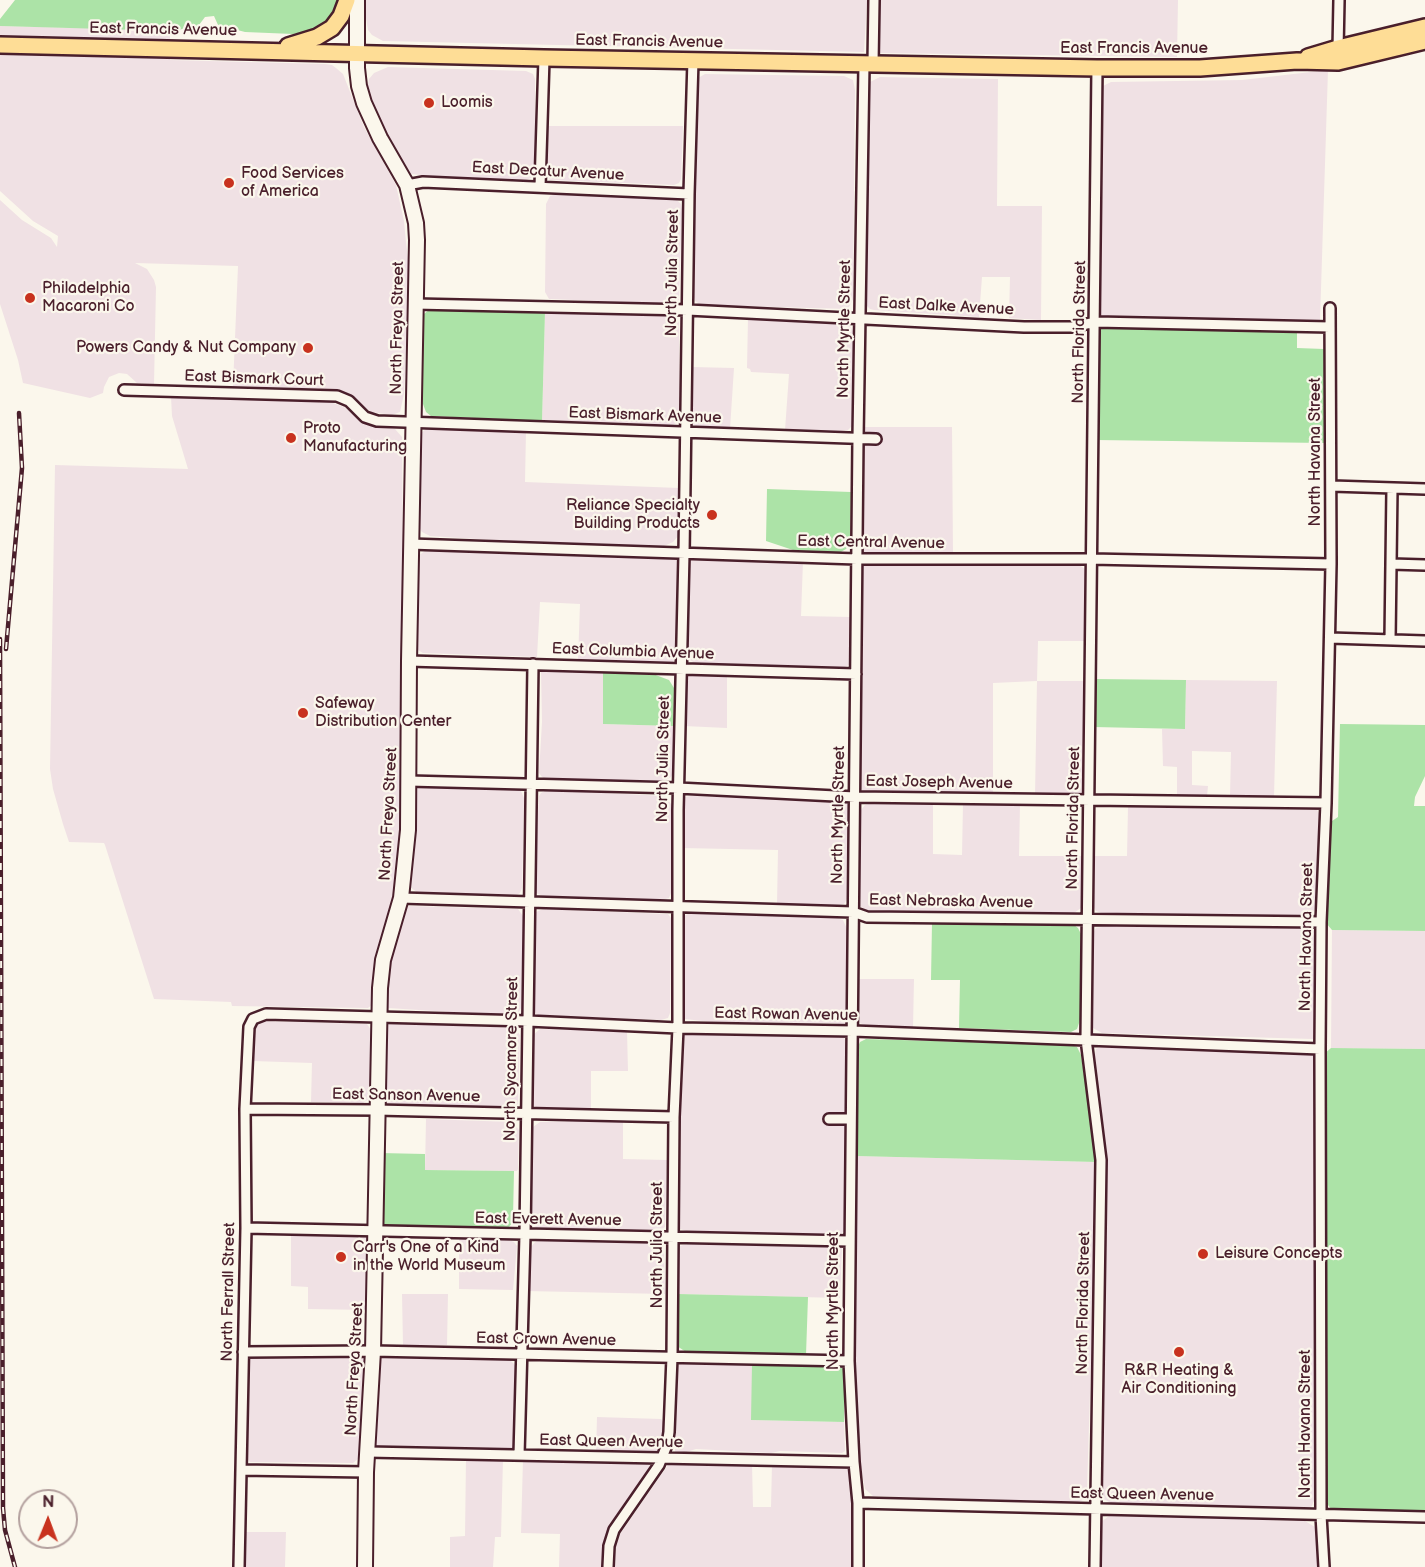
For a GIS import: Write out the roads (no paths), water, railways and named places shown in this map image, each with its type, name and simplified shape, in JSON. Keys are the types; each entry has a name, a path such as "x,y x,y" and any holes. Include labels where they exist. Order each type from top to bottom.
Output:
{"main road":[{"path":"274,50 326,33 338,23 347,0"},
{"path":"1338,55 1425,27"},
{"path":"1338,55 1425,41"},
{"name":"East Francis Avenue","path":"6,45 1097,68 1200,68 1297,61 1338,55"}],"street":[{"name":"North Freya Street","path":"357,0 359,86 380,138 407,185 416,223 408,830 401,898 383,960 378,1017 376,1232 373,1351 366,1472 365,1567"},
{"name":"North Myrtle Street","path":"858,1567 858,1503 849,1361 849,1241 860,317 868,64 874,0"},
{"path":"1338,55 1339,0"},
{"path":"540,187 544,58"},
{"name":"North Julia Street","path":"663,1458 669,1432 672,1358 674,1118 678,1028 678,788 693,60"},
{"name":"North Florida Street","path":"1095,1567 1101,1160 1086,1039 1096,322 1097,68"},
{"name":"East Decatur Avenue","path":"407,185 423,182 689,194"},
{"name":"East Dalke Avenue","path":"415,304 688,310 1024,327 1072,327 1096,322 1330,327"},
{"name":"North Havana Street","path":"1324,1567 1321,1515 1320,1049 1321,922 1331,564 1330,308"},
{"name":"East Bismark Court","path":"124,390 337,396 349,401 371,419 412,422"},
{"name":"East Bismark Avenue","path":"412,422 876,439"},
{"path":"1332,486 1425,489"},
{"path":"1390,640 1392,488"},
{"name":"East Central Avenue","path":"410,544 856,559 1091,559 1331,564"},
{"path":"1391,564 1425,566"},
{"path":"1330,638 1425,641"},
{"name":"East Columbia Avenue","path":"409,661 856,674"},
{"name":"North Sycamore Street","path":"519,1455 525,1235 533,664"},
{"name":"East Joseph Avenue","path":"409,781 678,788 855,797 1326,803"},
{"name":"East Nebraska Avenue","path":"401,898 853,912 867,916 1321,922"},
{"name":"East Rowan Avenue","path":"253,1019 266,1014 528,1021 1320,1049"},
{"name":"North Ferrall Street","path":"238,1567 246,1228 245,1108 249,1028 253,1019"},
{"name":"East Sanson Avenue","path":"245,1108 674,1118"},
{"path":"830,1119 851,1119"},
{"name":"East Everett Avenue","path":"246,1228 849,1241"},
{"name":"East Crown Avenue","path":"243,1352 373,1351 849,1361"},
{"name":"East Queen Avenue","path":"368,1452 854,1462"},
{"path":"608,1567 609,1546 614,1530 663,1458"},
{"path":"241,1470 366,1472"},
{"name":"East Queen Avenue","path":"858,1503 1425,1517"}],"railway":[{"path":"6,649 22,468 19,413"},
{"path":"0,639 3,1508 5,1530 15,1567"}],"place":[{"name":"Loomis","path":"429,103"},
{"name":"Food Services of America","path":"229,183"},
{"name":"Philadelphia Macaroni Co","path":"30,298"},
{"name":"Powers Candy & Nut Company","path":"308,348"},
{"name":"Proto Manufacturing","path":"291,438"},
{"name":"Reliance Specialty Building Products","path":"712,515"},
{"name":"Safeway Distribution Center","path":"303,713"},
{"name":"Leisure Concepts","path":"1203,1254"},
{"name":"Carr's One of a Kind in the World Museum","path":"341,1257"},
{"name":"R&R Heating & Air Conditioning","path":"1179,1352"}]}
